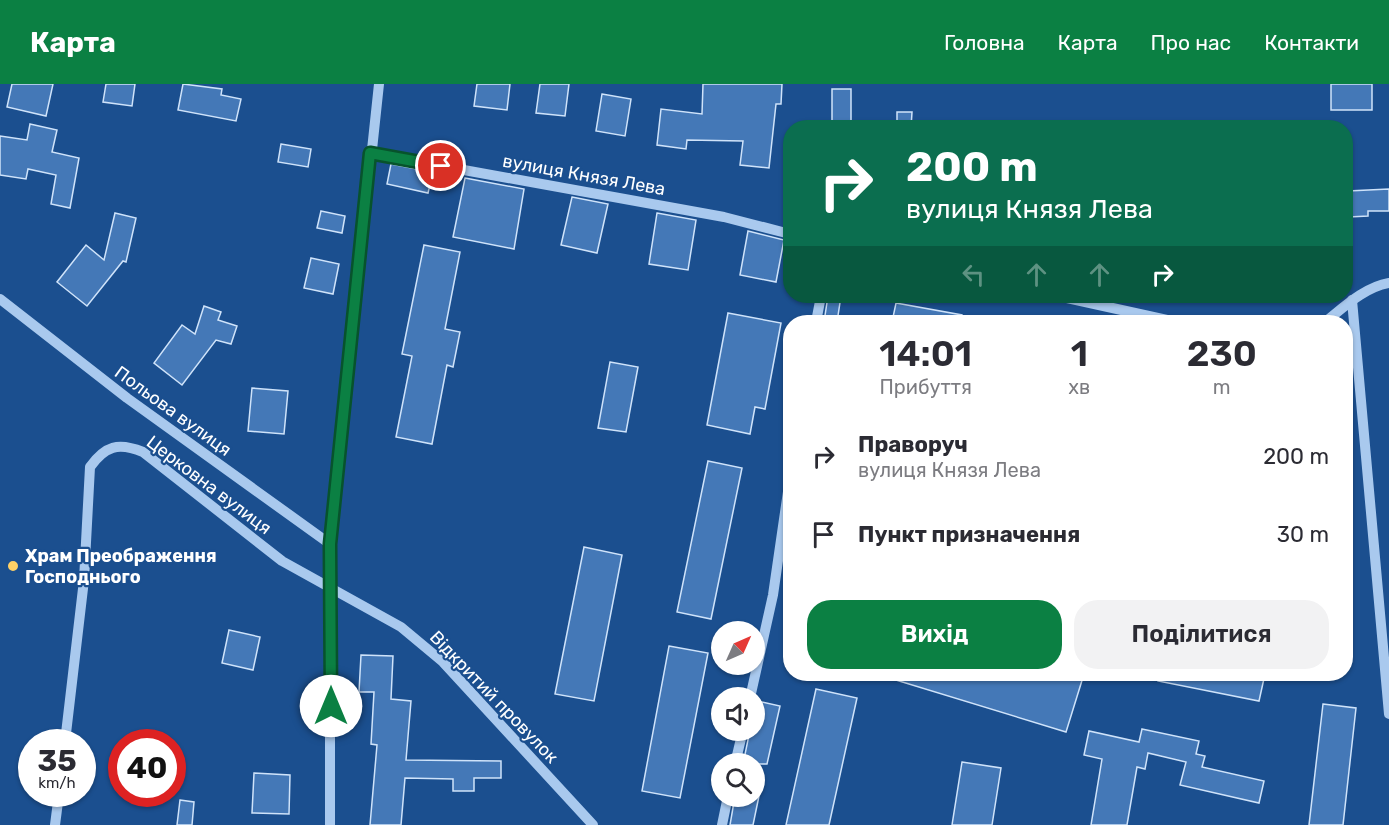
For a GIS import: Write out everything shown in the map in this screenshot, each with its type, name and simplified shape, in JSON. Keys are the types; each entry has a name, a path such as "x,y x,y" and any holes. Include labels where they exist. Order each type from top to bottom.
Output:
{"street":[{"path":"330,825 330,544 379,84"},
{"name":"вулиця Князя Лева","path":"370,153 724,217 783,232"},
{"path":"1353,299 1380,285 1389,283"},
{"name":"Польова вулиця","path":"0,299 127,398 330,544"},
{"path":"1090,303 1144,315"},
{"path":"1334,315 1348,303"},
{"path":"1352,303 1389,714"},
{"name":"Церковна вулиця","path":"67,729 84,580 90,467 100,453 113,446 128,446 143,452 282,561 331,587"},
{"path":"752,687 772,595 783,524"},
{"name":"Відкритий провулок","path":"331,587 401,627 443,663 593,825"},
{"path":"55,825 57,807"},
{"path":"722,825 726,807"}],"building":[{"path":"12,84 53,84 46,116 7,107"},
{"path":"106,84 135,84 132,106 103,102"},
{"path":"183,84 222,89 221,95 241,99 236,121 178,110"},
{"path":"477,84 510,84 507,110 474,106"},
{"path":"540,84 569,84 565,116 536,113"},
{"path":"703,84 782,84 781,104 776,104 769,168 740,165 743,141 687,140 686,149 657,145 661,109 702,114"},
{"path":"1331,84 1372,84 1372,110 1331,110"},
{"path":"832,89 851,89 851,120 832,120"},
{"path":"602,94 631,99 625,136 596,131"},
{"path":"897,112 912,112 912,120 897,120"},
{"path":"30,124 57,130 52,152 79,158 70,208 51,204 56,175 28,169 26,179 0,175 0,136 27,140"},
{"path":"281,144 311,149 308,167 278,162"},
{"path":"391,164 433,172 428,193 387,184"},
{"path":"465,178 524,189 514,249 453,237"},
{"path":"1389,189 1389,211 1368,211 1368,216 1353,217 1353,191"},
{"path":"572,197 608,204 597,253 561,245"},
{"path":"321,211 345,216 342,233 317,228"},
{"path":"115,213 136,218 126,262 123,261 87,306 57,282 86,245 104,260"},
{"path":"657,213 696,220 688,270 649,264"},
{"path":"748,231 783,240 776,282 740,275"},
{"path":"424,245 460,252 445,329 460,332 453,367 447,365 432,444 396,437 412,356 402,354"},
{"path":"311,258 339,264 333,294 304,288"},
{"path":"827,303 840,303 838,315 825,315"},
{"path":"896,303 962,315 893,315"},
{"path":"204,306 221,312 218,320 237,326 231,344 216,340 182,385 154,363 182,325 195,334"},
{"path":"728,313 781,323 765,409 755,407 750,434 707,425"},
{"path":"610,362 638,367 626,432 598,428"},
{"path":"252,388 288,391 284,434 248,431"},
{"path":"708,461 742,468 711,619 677,612"},
{"path":"584,547 622,555 594,701 555,694"},
{"path":"229,630 260,637 253,670 222,663"},
{"path":"669,646 708,653 680,798 642,791"},
{"path":"361,655 393,656 391,699 411,701 406,760 501,761 501,778 474,778 474,791 453,791 453,779 405,778 401,825 370,825 377,745 371,744 374,692 359,692"},
{"path":"899,681 1082,681 1066,732"},
{"path":"1158,681 1263,681 1259,701"},
{"path":"816,689 857,698 829,825 786,825"},
{"path":"765,703 780,706 767,764 765,764 765,753 745,753 748,741 765,741"},
{"path":"1323,704 1356,708 1343,825 1309,825"},
{"path":"1142,729 1199,741 1196,754 1205,756 1202,767 1264,781 1259,803 1180,785 1186,762 1148,753 1145,769 1137,767 1127,825 1091,825 1102,759 1084,755 1089,731 1139,742"},
{"path":"962,762 1001,768 992,825 952,825"},
{"path":"254,773 290,775 289,814 252,813"},
{"path":"186,801 194,802 192,825 177,825 179,807 186,807"},
{"path":"733,807 757,807 753,825 730,825"}],"place":[{"name":"Храм Преображення Господнього","path":"13,566"}],"route":[{"path":"331,706 330,544 370,153 441,166"}]}
